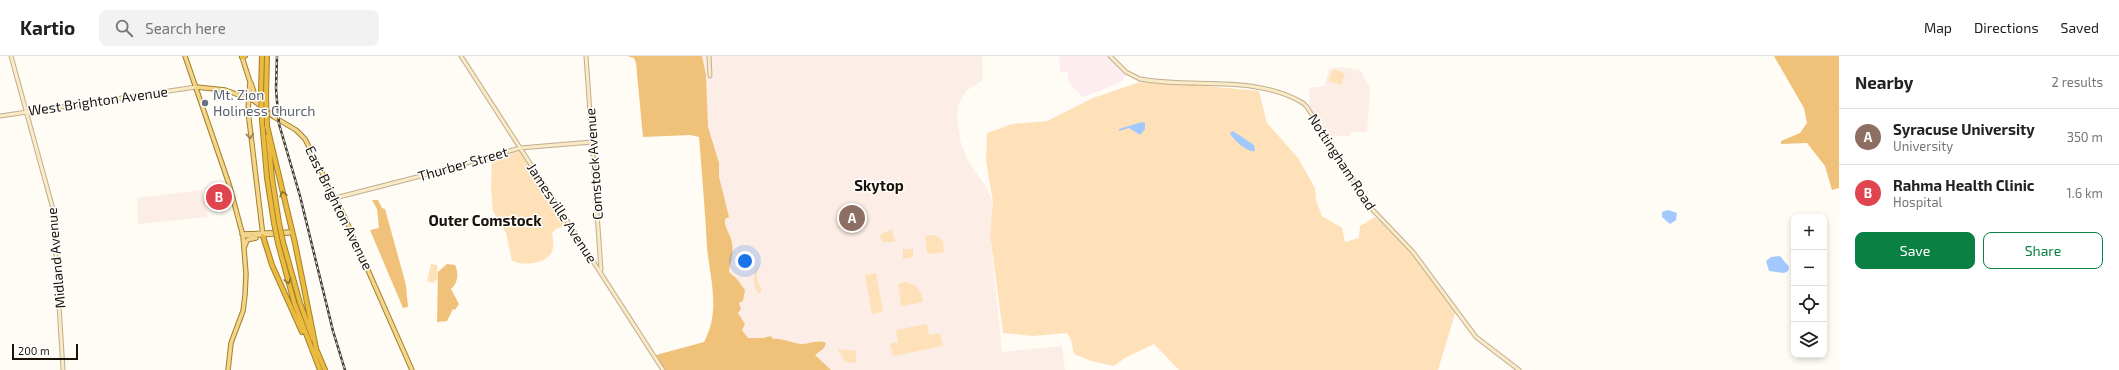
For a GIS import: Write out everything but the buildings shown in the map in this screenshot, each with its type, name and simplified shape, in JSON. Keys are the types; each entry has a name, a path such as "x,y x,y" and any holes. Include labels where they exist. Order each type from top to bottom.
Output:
{"highway":[{"path":"262,56 262,120 267,178 274,223 298,298 325,370"},
{"path":"267,56 267,126 272,178 279,223 280,243 294,302 311,349"},
{"path":"267,126 292,232 317,352"},
{"path":"262,234 277,276 320,370"}],"main road":[{"path":"185,56 229,184 244,248 246,295 243,311 231,343 228,370"},
{"path":"243,56 257,103"},
{"path":"250,78 248,106 262,234"},
{"name":"East Brighton Avenue","path":"196,87 225,90 248,97 274,117 296,130 305,139 335,198 412,370"},
{"path":"248,106 253,100"},
{"path":"242,235 292,232"},
{"path":"244,248 247,240 262,234"}],"street":[{"name":"Midland Avenue","path":"11,56 53,209 63,370"},
{"name":"Jamesville Avenue","path":"461,56 663,370"},
{"name":"Comstock Avenue","path":"586,56 601,272"},
{"path":"709,56 710,76"},
{"name":"Nottingham Road","path":"1110,56 1126,72 1140,79 1250,86 1272,91 1303,103 1307,107 1360,192 1378,217 1412,252 1474,333 1519,370"},
{"name":"West Brighton Avenue","path":"0,116 196,87"},
{"name":"Thurber Street","path":"335,198 417,178 520,148 592,142"}],"shaded area":[{"path":"627,56 702,56 706,75 708,127 719,163 719,177 729,217 725,219 725,223 732,247 729,272 736,278 745,290 743,301 739,303 741,309 738,313 745,324 742,330 748,338 763,338 771,336 773,339 780,339 801,344 817,342 826,343 824,348 815,355 831,370 665,370 656,355 704,342 712,319 713,295 707,247 699,137 690,135 643,137 636,63 634,58"},
{"path":"695,56 982,56 983,80 966,91 958,105 957,119 961,143 969,163 986,187 993,202 990,234 1002,352 1062,346 1065,370 740,370"},
{"path":"1059,56 1107,56 1126,75 1120,83 1083,97 1068,82 1068,72 1060,72"},
{"path":"1774,56 1839,56 1839,188 1832,190 1825,166 1807,143 1781,144 1781,141 1800,133 1807,123 1804,108"},
{"path":"1340,67 1360,70 1370,88 1367,132 1352,132 1350,136 1336,136 1328,138 1310,107 1309,88 1325,86 1329,69"},
{"path":"1333,69 1345,75 1341,85 1328,81"},
{"path":"1140,82 1259,91 1267,123 1298,158 1315,188 1316,200 1322,216 1342,228 1345,242 1359,238 1360,226 1375,217 1417,255 1457,307 1438,370 1179,370 1154,344 1125,358 1114,366 1091,361 1074,354 1071,340 1067,333 1033,336 1003,333 990,234 993,202 986,161 987,133 1012,124 1047,121 1093,98"},
{"path":"519,150 569,225 556,229 552,233 553,247 549,256 540,261 528,264 512,261 506,233 493,211 491,190 492,157"},
{"path":"202,190 208,217 138,224 138,198"},
{"path":"372,200 378,200 382,208 385,209 406,285 408,307 403,308 370,230 379,228 377,209"},
{"path":"842,221 851,227 848,233 838,227"},
{"path":"892,229 895,242 882,242 880,235"},
{"path":"935,235 943,241 944,252 929,254 927,252 925,236"},
{"path":"903,249 913,249 913,257 903,259"},
{"path":"431,264 437,265 438,278 433,283 427,281"},
{"path":"447,264 455,265 456,268 456,281 451,289 459,304 455,310 453,309 447,321 437,322 438,272"},
{"path":"757,265 757,280 762,291 759,294 756,291 754,284 754,276"},
{"path":"876,273 883,312 872,314 865,275"},
{"path":"906,282 918,289 923,302 903,306 901,305 898,284"},
{"path":"927,324 929,335 940,333 943,346 893,356 890,344 898,342 896,330"},
{"path":"838,349 856,351 856,363 845,362"}],"water":[{"path":"1142,122 1145,123 1145,129 1140,135 1129,128 1119,131 1119,129"},
{"path":"1233,131 1254,145 1255,151 1245,148 1237,142 1230,133"},
{"path":"1668,210 1677,213 1676,220 1670,224 1662,217 1662,212"},
{"path":"1780,256 1789,267 1788,271 1784,273 1769,271 1766,261 1771,257"}],"railway":[{"path":"277,56 276,89 279,124 300,196 333,331 345,370"}],"place":[{"name":"Mt. Zion Holiness Church","path":"205,103"},
{"name":"Rahma Health Clinic","path":"219,197"},
{"name":"Syracuse University","path":"852,218"}],"district":[{"name":"Skytop","path":"879,186"},
{"name":"Outer Comstock","path":"485,221"}]}
